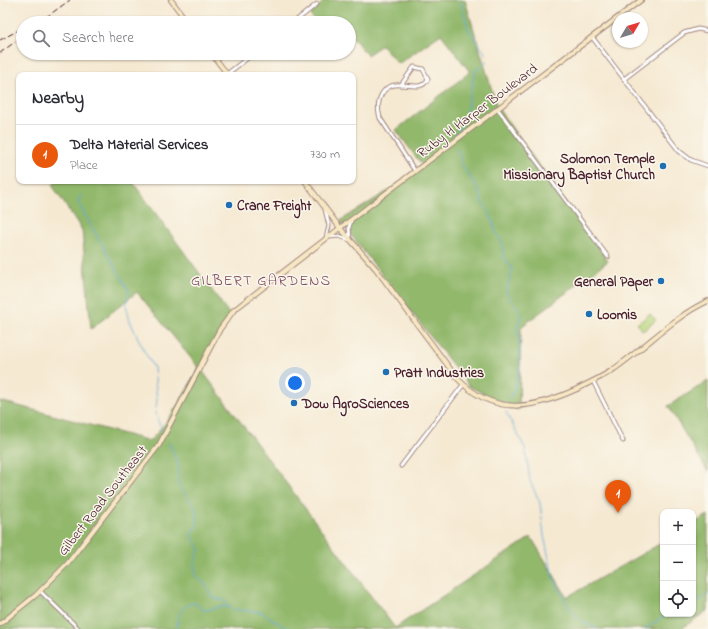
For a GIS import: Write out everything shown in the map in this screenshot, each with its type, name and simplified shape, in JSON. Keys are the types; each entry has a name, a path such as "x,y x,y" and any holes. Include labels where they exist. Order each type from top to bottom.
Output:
{"street":[{"path":"171,0 183,16"},
{"name":"Ruby H Harper Boulevard","path":"198,370 214,338 226,319 242,303 641,0"},
{"path":"302,16 318,4"},
{"path":"624,79 684,33 698,29 708,30"},
{"path":"592,37 679,151 691,160 708,166 708,161"},
{"path":"217,60 226,72"},
{"path":"230,72 245,60"},
{"path":"401,85 414,67 423,69 428,79 425,84 420,87 389,85 382,92 378,110 380,118 415,171"},
{"path":"498,108 608,257"},
{"path":"458,138 462,143"},
{"path":"308,184 340,228 376,269 463,385 496,403 527,406 555,399 593,381 615,368 680,318 708,301"},
{"path":"324,207 329,226 326,238"},
{"path":"350,240 348,227 353,218"},
{"path":"326,238 339,236 350,240"},
{"name":"Gilbert Road Southeast","path":"0,624 40,591 76,554 159,445 198,370"},
{"path":"593,381 623,441"},
{"path":"401,466 463,385"},
{"path":"40,591 79,629"}],"green space":[{"path":"325,0 465,0 497,107 608,261 521,327 519,410 470,387 340,221 391,189 422,165 396,130 470,72 441,34 398,64 382,45 367,55 356,42 356,16 310,15"},
{"path":"134,184 230,315 200,368 395,628 531,537 567,597 660,544 660,617 696,617 696,522 708,515 708,610 681,629 0,629 0,401 150,441 171,415 199,368 137,292 91,329 82,230 52,185"},
{"path":"650,314 656,320 643,331 637,324"},
{"path":"708,381 708,472 668,406"}],"waterway":[{"path":"453,138 464,122 475,71 486,63 485,53 469,30 460,0"},
{"path":"457,149 462,165 478,189 482,202 490,214 496,232 503,244 504,258 512,269 506,291 522,315 517,328 520,346 520,365 515,388 509,399"},
{"path":"81,195 78,202 128,289 129,293 126,305 130,321 154,368 157,401 155,413 162,431"},
{"path":"506,412 525,448 530,481 540,503 544,536 553,577 571,611 581,621 597,629"},
{"path":"169,443 178,464 178,485 195,508 198,522 191,535 200,549 194,564 196,577 205,584 212,597 225,601 230,608"},
{"path":"696,604 708,594"},
{"path":"177,629 179,615 183,609 186,606 195,603 203,610 223,606 236,610 261,612 286,628 294,629"},
{"path":"645,629 663,617"}],"railway":[{"path":"48,16 70,0"},
{"path":"0,40 16,32"},
{"path":"0,53 16,41"}],"place":[{"name":"Solomon Temple Missionary Baptist Church","path":"663,166"},
{"name":"Crane Freight","path":"229,205"},
{"name":"General Paper","path":"661,281"},
{"name":"Loomis","path":"589,314"},
{"name":"Pratt Industries","path":"386,372"},
{"name":"Dow AgroSciences","path":"294,403"},
{"name":"Delta Material Services","path":"618,513"}],"district":[{"name":"GILBERT GARDENS","path":"261,280"}]}
